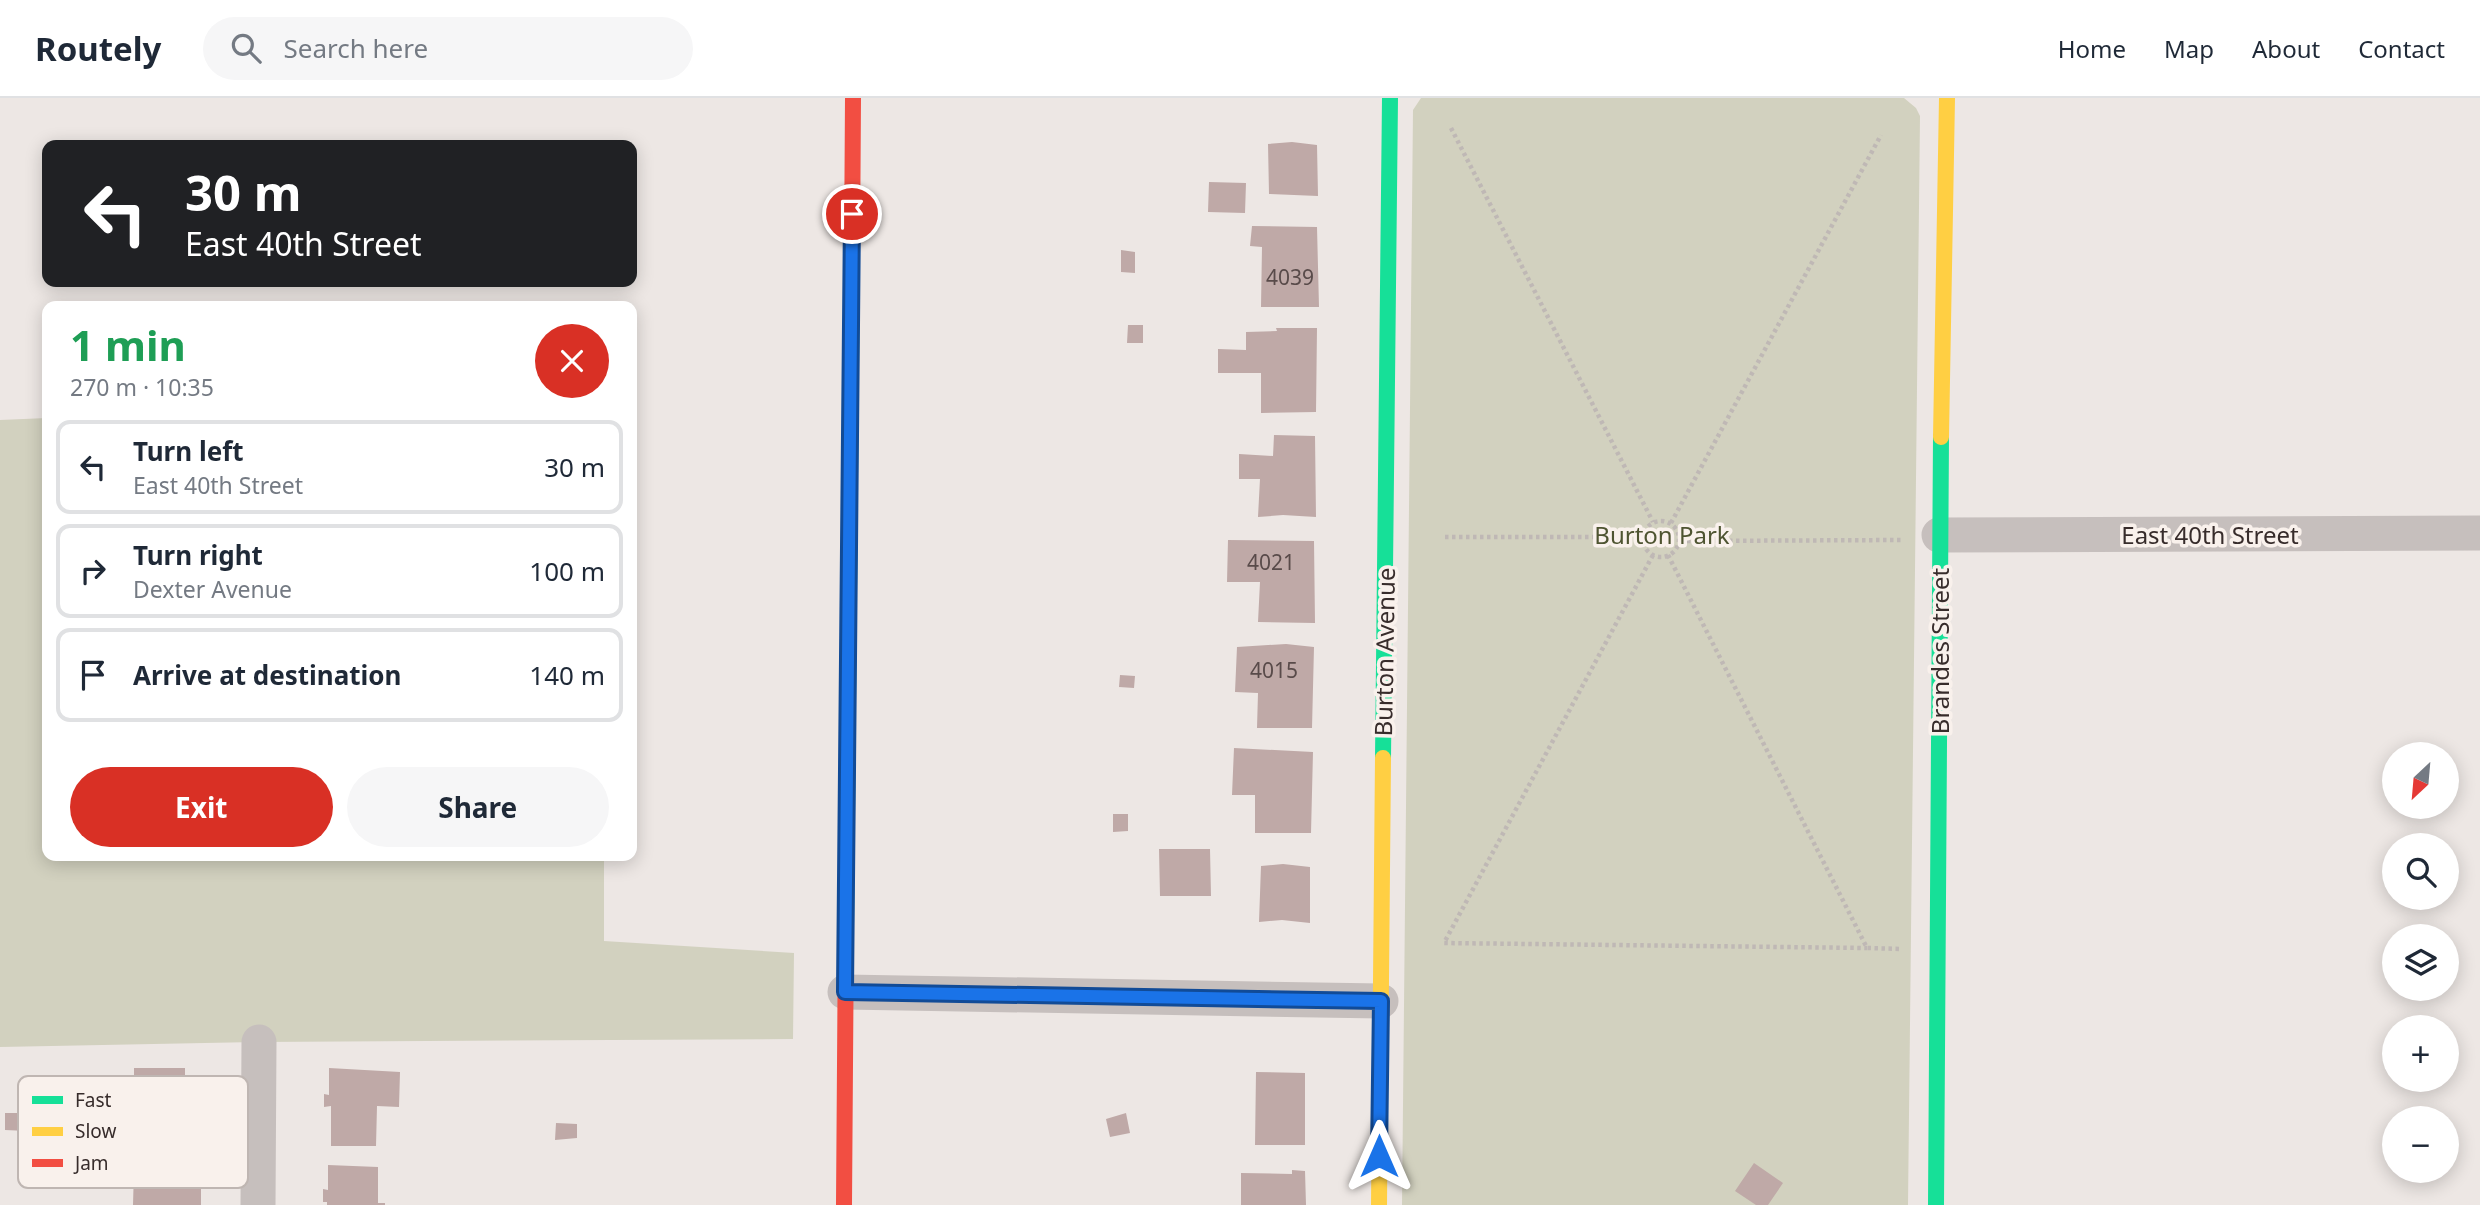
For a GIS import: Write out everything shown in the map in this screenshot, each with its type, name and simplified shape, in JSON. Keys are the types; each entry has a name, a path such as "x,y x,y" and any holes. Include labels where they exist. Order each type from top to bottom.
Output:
{"street":[{"path":"844,1205 853,98"},
{"name":"Burton Avenue","path":"1378,1205 1390,98"},
{"name":"Brandes Street","path":"1936,1205 1927,538 1947,98"},
{"name":"East 40th Street","path":"1927,538 2480,533"},
{"path":"845,992 1381,1001"},
{"path":"258,1205 259,1042"}],"path":[{"path":"1451,128 1653,522"},
{"path":"1671,523 1881,135"},
{"path":"1665,520 1671,523 1679,531 1679,541 1668,555 1661,558 1646,551 1644,537 1653,522 1665,520"},
{"path":"1445,537 1644,537"},
{"path":"1679,541 1927,538"},
{"path":"1653,555 1442,943 1910,948"},
{"path":"1668,555 1867,948"}],"green space":[{"name":"Burton Park","path":"1421,98 1904,98 1916,108 1920,116 1908,1205 1402,1205 1413,110"},
{"path":"42,418 42,861 604,861 604,941 794,953 793,1039 259,1042 0,1047 0,420"}],"building":[{"path":"1292,142 1317,145 1318,196 1269,194 1268,144"},
{"path":"1209,182 1246,183 1245,213 1208,212"},
{"path":"1252,226 1317,227 1319,307 1261,307 1262,247 1250,246"},
{"path":"1121,250 1135,252 1135,273 1121,272"},
{"path":"1128,325 1143,325 1143,343 1127,343"},
{"path":"1276,328 1317,328 1316,412 1261,413 1261,373 1218,373 1218,349 1246,350 1246,332 1277,331"},
{"path":"1274,435 1315,436 1316,517 1258,517 1260,479 1239,479 1239,454 1273,456"},
{"path":"1228,540 1314,541 1315,623 1258,622 1260,582 1227,582"},
{"path":"1286,644 1314,647 1312,728 1257,728 1258,693 1235,692 1237,647"},
{"path":"1120,675 1135,676 1134,688 1119,687"},
{"path":"1234,748 1313,752 1311,833 1255,833 1255,795 1232,795"},
{"path":"1113,814 1128,814 1128,831 1113,832"},
{"path":"1159,849 1210,849 1211,896 1160,896"},
{"path":"1283,864 1310,867 1310,923 1282,920 1259,922 1261,866"},
{"path":"134,1068 185,1068 185,1076 134,1076"},
{"path":"329,1068 400,1072 399,1107 377,1106 376,1146 331,1146 331,1106 324,1107 324,1094 329,1095"},
{"path":"1256,1072 1305,1073 1305,1145 1255,1145"},
{"path":"5,1113 18,1113 18,1131 5,1130"},
{"path":"1126,1113 1130,1133 1110,1137 1106,1119"},
{"path":"556,1123 577,1124 577,1138 555,1140"},
{"path":"1754,1163 1783,1183 1768,1205 1756,1205 1735,1191"},
{"path":"328,1165 378,1167 378,1203 385,1205 327,1205 327,1202 323,1202 323,1189 328,1190"},
{"path":"1292,1170 1305,1171 1306,1205 1241,1205 1241,1173 1292,1174"},
{"path":"133,1188 201,1188 201,1205 133,1205"}],"traffic: fast":[{"path":"1383,758 1390,98"},
{"path":"846,925 852,253"},
{"path":"1936,1205 1941,437"}],"traffic: slow":[{"path":"1941,437 1947,98"},
{"path":"1379,1205 1383,758"}],"traffic: jam":[{"path":"852,253 853,98"},
{"path":"844,1205 846,925"}],"route":[{"path":"852,214 845,992 1381,1001 1379,1156"}]}
